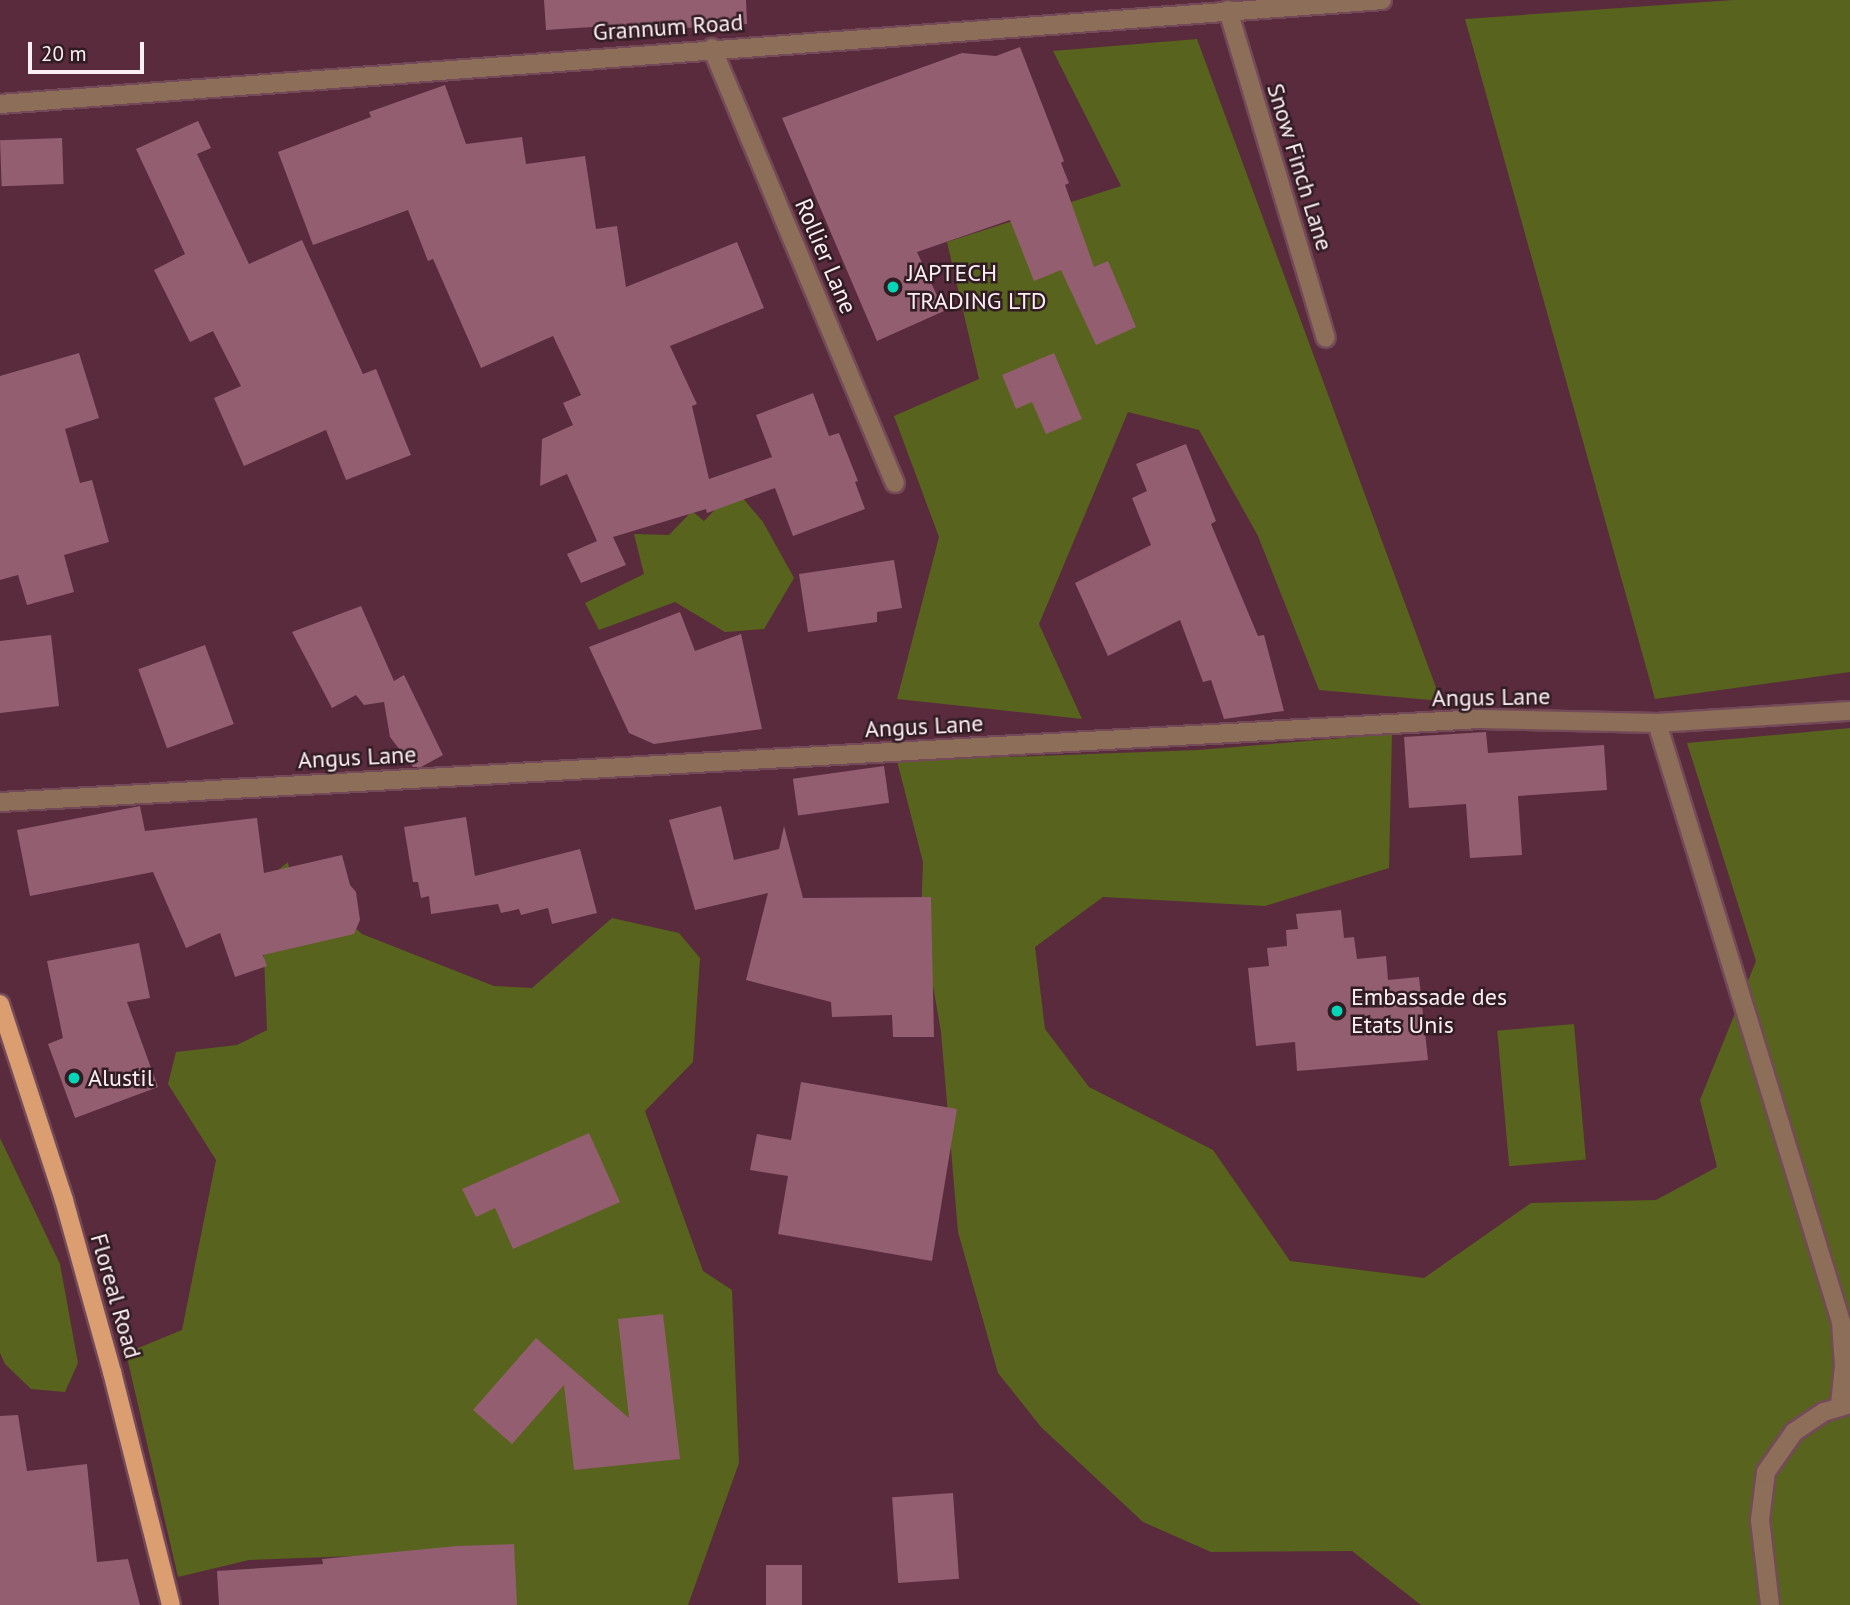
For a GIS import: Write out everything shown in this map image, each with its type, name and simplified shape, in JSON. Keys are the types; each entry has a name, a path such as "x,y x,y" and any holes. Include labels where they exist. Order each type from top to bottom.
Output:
{"main road":[{"name":"Floreal Road","path":"0,1004 67,1213 112,1372 171,1605"}],"street":[{"name":"Grannum Road","path":"0,104 1190,7 1228,10 1382,0"},
{"name":"Snow Finch Lane","path":"1228,10 1326,338"},
{"name":"Rollier Lane","path":"712,48 895,483"},
{"name":"Angus Lane","path":"0,802 1481,719 1657,723 1850,711"},
{"path":"1657,723 1841,1322 1845,1405 1794,1432 1766,1472 1760,1520 1770,1605"}],"green space":[{"path":"1733,0 1850,0 1850,672 1655,699 1465,19"},
{"path":"1197,39 1441,701 1319,690 1258,536 1199,430 1128,412 1039,624 1082,719 897,699 939,537 894,416 979,379 947,242 1121,186 1053,51"},
{"path":"735,489 763,522 794,578 764,629 725,632 675,602 599,630 585,603 644,574 634,534 669,535 692,511 704,521"},
{"path":"1850,728 1850,1605 1421,1605 1352,1551 1211,1552 1143,1522 1041,1427 998,1373 958,1232 941,1032 921,917 923,862 897,761 1198,750 1392,734 1389,868 1265,906 1103,897 1035,947 1045,1029 1089,1087 1213,1150 1290,1261 1424,1278 1531,1203 1656,1200 1717,1167 1700,1100 1756,961 1687,743"},
{"path":"288,862 289,868 362,934 494,986 532,988 612,918 679,933 700,958 693,1062 645,1111 703,1271 732,1290 739,1463 688,1605 511,1605 464,1552 249,1560 178,1577 126,1353 182,1330 216,1160 168,1084 176,1052 237,1045 267,1030 261,884"},
{"path":"1574,1024 1586,1159 1509,1166 1497,1031"},
{"path":"0,1138 60,1264 78,1363 65,1392 31,1389 5,1364 0,1353"}],"building":[{"path":"544,0 746,0 747,24 624,32 623,25 546,30"},
{"path":"1020,47 1064,161 1061,163 1069,183 1065,185 1094,267 1108,261 1136,327 1096,345 1061,270 1034,281 1010,220 917,252 944,311 877,341 782,118 962,53 996,56"},
{"path":"445,85 466,144 522,137 526,164 585,156 596,229 617,226 626,287 737,242 764,308 670,346 697,404 692,406 709,479 772,457 756,415 813,393 829,436 839,433 858,481 855,482 865,509 793,536 775,488 707,513 706,509 613,537 626,565 581,583 567,554 597,541 567,474 540,486 542,439 573,425 563,403 581,395 553,336 481,368 433,259 428,261 408,210 313,245 278,152 371,117 369,112"},
{"path":"198,121 211,148 197,154 249,264 302,240 363,374 376,369 411,455 346,480 326,430 244,466 214,398 241,386 213,331 190,342 154,270 185,254 136,149"},
{"path":"62,138 64,184 2,186 0,140"},
{"path":"79,353 99,418 65,429 80,483 92,480 109,542 64,555 74,592 27,605 18,575 0,580 0,376"},
{"path":"1054,353 1082,419 1046,434 1032,402 1016,409 1002,375"},
{"path":"1186,444 1216,521 1211,524 1258,636 1264,635 1284,711 1224,719 1211,680 1203,682 1180,620 1108,656 1075,583 1151,545 1132,498 1147,491 1136,464"},
{"path":"894,560 902,608 877,612 877,622 808,632 799,574"},
{"path":"361,606 394,681 404,675 443,755 421,767 413,767 390,737 384,702 364,705 356,695 332,708 292,632"},
{"path":"680,612 695,651 741,634 762,729 654,744 629,733 589,647"},
{"path":"51,635 59,706 0,713 0,641"},
{"path":"205,645 234,724 167,748 138,669"},
{"path":"1486,732 1488,753 1604,745 1607,790 1518,796 1522,855 1470,858 1466,804 1409,808 1404,737"},
{"path":"884,766 889,803 798,815 793,779"},
{"path":"140,806 145,831 257,818 264,873 342,855 350,885 356,892 360,920 354,934 263,955 267,966 235,977 220,933 186,948 153,872 30,896 17,830"},
{"path":"721,806 734,860 779,849 784,826 803,898 931,897 934,1037 893,1037 892,1015 832,1017 831,1002 746,980 768,893 695,910 669,820"},
{"path":"466,817 475,876 580,849 597,913 552,924 548,908 521,915 519,909 501,913 498,904 431,914 429,896 421,898 418,882 413,882 404,827"},
{"name":"Embassade des Etats Unis","path":"1341,910 1344,938 1354,937 1357,959 1386,956 1388,980 1419,977 1428,1060 1297,1071 1295,1042 1256,1046 1248,968 1269,966 1267,948 1287,946 1286,930 1298,929 1296,914"},
{"path":"139,943 150,998 127,1002 158,1087 75,1118 48,1044 63,1038 47,961"},
{"path":"801,1082 957,1109 932,1261 778,1234 788,1176 750,1170 757,1134 791,1140"},
{"path":"589,1133 620,1202 513,1249 495,1208 476,1217 462,1189"},
{"path":"663,1314 680,1459 574,1470 564,1385 512,1444 473,1410 536,1338 629,1418 618,1319"},
{"path":"18,1415 27,1471 87,1464 97,1562 128,1559 140,1605 0,1605 0,1416"},
{"path":"953,1493 959,1579 898,1583 892,1497"},
{"path":"514,1544 517,1605 219,1605 217,1571 323,1564 322,1559 457,1546"},
{"path":"766,1565 802,1565 802,1605 766,1605"}],"place":[{"name":"JAPTECH TRADING LTD","path":"893,287"},
{"name":"Embassade des Etats Unis","path":"1337,1011"},
{"name":"Alustil","path":"74,1078"}]}
